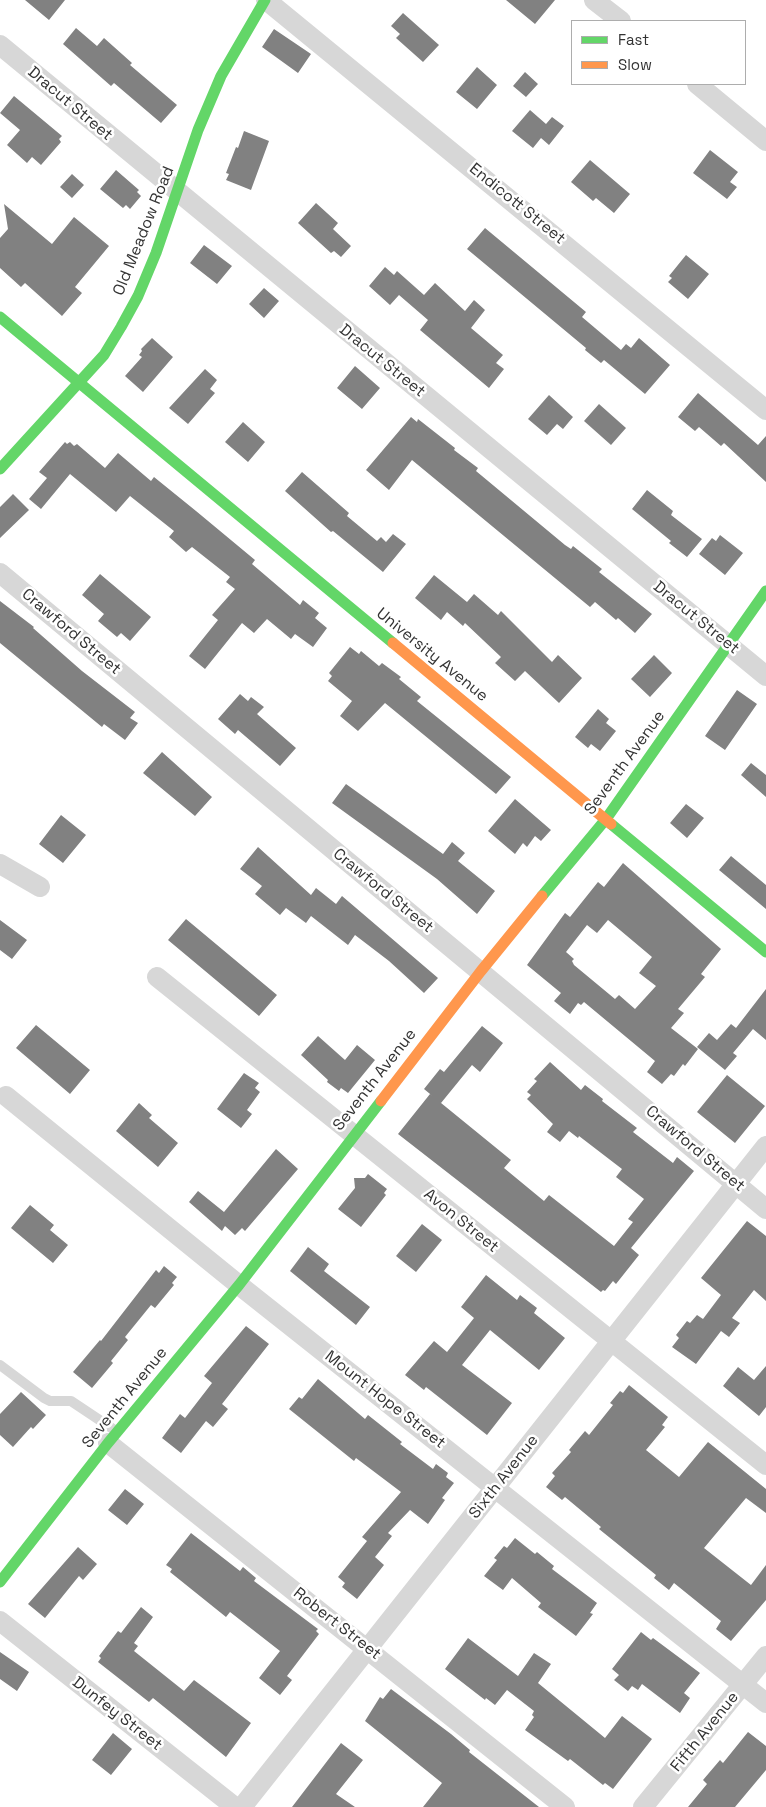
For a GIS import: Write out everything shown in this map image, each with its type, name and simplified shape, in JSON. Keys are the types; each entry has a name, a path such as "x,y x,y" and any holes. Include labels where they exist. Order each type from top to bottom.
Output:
{"street":[{"name":"Old Meadow Road","path":"0,469 104,354 138,296 198,130 221,76 266,0"},
{"name":"Endicott Street","path":"266,0 766,410"},
{"path":"594,0 620,20"},
{"name":"Dracut Street","path":"0,46 766,676"},
{"path":"697,85 766,141"},
{"name":"University Avenue","path":"0,317 766,952"},
{"name":"Crawford Street","path":"0,573 766,1209"},
{"name":"Seventh Avenue","path":"0,1582 112,1437 239,1284 481,971 606,819 766,591"},
{"path":"0,864 40,887"},
{"name":"Avon Street","path":"157,976 766,1465"},
{"name":"Mount Hope Street","path":"6,1096 239,1284 766,1702"},
{"name":"Sixth Avenue","path":"242,1807 766,1146"},
{"name":"Robert Street","path":"112,1437 369,1649 565,1807"},
{"name":"Dunfey Street","path":"0,1621 235,1807"},
{"name":"Fifth Avenue","path":"645,1806 766,1656"}],"lane":[{"path":"0,1364 44,1398 50,1401 70,1401 112,1437"}],"building":[{"path":"25,0 65,0 49,20"},
{"path":"506,0 555,0 535,24"},
{"path":"403,13 439,45 423,62 396,38 400,34 391,26"},
{"path":"76,28 97,46 104,38 132,63 130,65 177,105 161,123 114,83 111,86 63,44"},
{"path":"274,29 311,54 298,73 262,47"},
{"path":"477,67 497,85 477,109 456,92"},
{"path":"525,72 538,84 526,97 513,86"},
{"path":"14,96 62,136 59,139 61,142 41,165 32,157 27,163 7,145 20,130 0,113"},
{"path":"530,110 546,124 552,117 564,126 549,145 541,138 533,148 512,131"},
{"path":"244,131 269,141 251,190 226,180 229,174 226,173"},
{"path":"710,150 738,172 730,182 737,187 727,199 693,173"},
{"path":"590,160 630,194 614,213 596,198 593,201 571,182"},
{"path":"116,170 139,190 137,192 141,196 130,209 126,205 123,208 100,189"},
{"path":"72,174 84,185 72,198 60,187"},
{"path":"316,203 338,223 333,229 351,246 341,257 334,251 331,253 298,223"},
{"path":"4,204 52,244 74,217 109,246 75,287 82,293 62,316 25,283 21,287 0,268 0,238 8,229"},
{"path":"485,228 586,312 582,317 621,350 626,344 631,348 639,338 670,365 645,394 604,360 601,363 585,350 586,348 467,249"},
{"path":"204,245 232,266 217,284 190,263"},
{"path":"686,255 709,274 688,299 668,282 672,278 669,276"},
{"path":"385,267 394,275 397,271 424,295 435,283 465,311 474,300 485,310 471,328 503,355 496,363 504,369 489,388 420,330 428,320 399,295 390,305 369,286"},
{"path":"264,288 279,301 264,318 249,304"},
{"path":"152,338 173,357 143,392 125,376 142,357 139,355 142,351 141,349"},
{"path":"355,366 380,388 362,409 337,388"},
{"path":"205,369 217,380 210,389 215,393 188,424 169,408"},
{"path":"698,393 758,445 766,436 766,482 724,443 721,446 699,427 695,431 678,417"},
{"path":"549,395 573,417 563,429 557,424 547,435 528,419"},
{"path":"599,404 626,428 611,445 584,421"},
{"path":"411,417 417,422 418,419 455,448 454,450 478,468 476,471 565,545 571,549 573,546 602,569 599,572 652,614 635,633 595,602 590,607 412,460 389,490 366,470"},
{"path":"243,422 265,442 248,462 225,442"},
{"path":"65,442 67,444 70,442 74,446 77,444 105,468 118,453 151,481 154,477 196,511 255,560 252,564 300,605 303,600 319,613 315,618 327,628 313,647 295,634 291,639 267,619 254,633 242,623 205,669 189,656 218,620 212,615 235,589 226,582 230,577 192,547 186,552 169,537 174,531 130,496 116,512 70,474 41,509 29,499 47,478 39,472"},
{"path":"302,472 349,513 347,516 377,541 381,537 386,542 393,534 406,544 383,572 333,531 331,532 285,491"},
{"path":"647,490 673,511 671,515 702,539 687,557 669,543 671,541 632,509"},
{"path":"13,494 29,510 0,538 0,507"},
{"path":"720,535 743,553 725,575 699,554 712,538 716,541"},
{"path":"100,574 151,617 130,641 121,633 117,637 98,621 104,614 82,595"},
{"path":"434,575 467,602 474,594 498,615 501,611 552,662 558,655 582,678 559,703 525,671 515,681 495,663 501,657 465,623 463,626 447,612 441,620 415,598"},
{"path":"0,601 34,627 82,671 135,712 130,718 138,723 125,740 104,724 102,727 0,643"},
{"path":"350,647 359,654 361,651 379,666 382,663 401,677 399,679 421,697 417,701 511,777 496,794 385,703 358,731 340,716 352,701 328,681 332,676 329,673"},
{"path":"654,655 672,673 650,697 631,679"},
{"path":"737,690 757,704 725,750 705,736"},
{"path":"240,694 248,701 251,697 264,707 257,714 296,748 280,766 238,730 235,734 218,719"},
{"path":"598,709 609,719 606,723 616,731 600,751 591,744 588,748 575,737"},
{"path":"162,752 212,797 195,816 143,773"},
{"path":"751,763 766,775 766,797 741,775"},
{"path":"346,784 443,854 452,842 465,853 458,861 495,891 477,914 437,879 332,803"},
{"path":"515,799 551,830 541,841 535,836 527,847 523,843 515,854 488,831"},
{"path":"686,804 704,818 687,838 670,823"},
{"path":"61,815 86,835 63,863 39,844"},
{"path":"258,847 311,895 316,888 336,904 342,896 438,978 424,993 389,961 355,935 348,945 311,916 306,923 286,908 280,915 255,894 262,886 240,869"},
{"path":"731,856 766,885 766,909 719,870"},
{"path":"623,863 721,949 701,974 705,977 678,1009 684,1013 671,1028 698,1049 685,1066 683,1064 674,1076 671,1074 662,1084 647,1072 655,1061 584,1002 581,1005 578,1003 570,1014 554,1001 561,993 527,965 565,913 570,917 598,882 604,887","holes":["608,920 652,957 639,973 656,986 635,1009 619,995 615,999 574,965 572,961 574,959 566,952 587,925 597,933"]},
{"path":"186,919 277,995 259,1016 168,940"},
{"path":"0,920 27,940 12,959 0,950"},
{"path":"766,989 766,1040 753,1029 733,1053 737,1056 725,1070 697,1047 709,1033 717,1040 731,1024 736,1028"},
{"path":"36,1025 90,1070 70,1094 16,1048"},
{"path":"482,1026 503,1043 480,1072 472,1065 441,1103 424,1089 440,1069 444,1072"},
{"path":"318,1036 345,1060 357,1045 375,1060 348,1093 341,1088 339,1091 327,1082 328,1080 301,1055"},
{"path":"550,1062 581,1090 585,1085 603,1099 602,1101 637,1128 633,1132 673,1163 677,1157 694,1171 631,1248 639,1255 616,1284 613,1281 605,1291 601,1292 398,1134 430,1094 511,1160 504,1168 544,1201 549,1195 614,1246 633,1222 628,1219 644,1199 616,1177 622,1169 579,1136 578,1138 569,1131 560,1142 547,1132 553,1124 527,1099 531,1095 527,1092 537,1081 534,1079"},
{"path":"244,1073 259,1083 255,1088 260,1092 247,1110 252,1114 241,1128 217,1109"},
{"path":"727,1075 765,1106 735,1143 697,1112"},
{"path":"139,1103 152,1115 149,1118 178,1143 158,1167 116,1131"},
{"path":"276,1149 298,1169 245,1231 242,1228 235,1235 225,1226 222,1231 189,1202 198,1191 224,1212"},
{"path":"368,1174 387,1189 384,1193 386,1195 361,1227 338,1209 355,1188 354,1178 365,1178"},
{"path":"30,1205 54,1225 50,1230 68,1245 53,1263 11,1228"},
{"path":"747,1221 766,1236 766,1301 754,1290 732,1318 740,1323 729,1337 721,1331 696,1364 672,1347 679,1338 676,1335 687,1321 690,1323 697,1315 703,1319 721,1295 701,1278"},
{"path":"422,1224 442,1240 416,1272 396,1256"},
{"path":"308,1247 329,1264 324,1271 370,1307 356,1325 290,1271"},
{"path":"164,1266 177,1277 172,1283 174,1285 155,1308 151,1305 125,1337 128,1340 111,1361 113,1363 92,1388 73,1372 101,1341 156,1270 159,1273"},
{"path":"486,1275 517,1300 520,1295 537,1308 534,1313 565,1338 539,1370 490,1330 462,1365 512,1403 487,1435 426,1387 424,1390 405,1375 434,1341 447,1352 474,1318 461,1307"},
{"path":"246,1326 269,1344 222,1404 228,1409 213,1427 206,1421 181,1453 162,1438 180,1414 185,1418 212,1383 204,1376"},
{"path":"766,1366 766,1407 759,1416 723,1386 738,1367 754,1380"},
{"path":"318,1379 365,1419 368,1415 402,1442 400,1444 433,1469 436,1464 448,1473 446,1477 454,1483 442,1498 445,1500 428,1524 410,1510 388,1533 392,1536 375,1557 384,1565 357,1599 342,1587 345,1583 338,1577 367,1541 362,1537 401,1492 356,1458 354,1461 289,1409 299,1397 302,1399"},
{"path":"629,1385 668,1417 662,1425 665,1427 646,1450 679,1477 708,1442 766,1489 766,1513 746,1498 704,1548 751,1585 766,1565 766,1600 731,1641 716,1629 721,1621 674,1583 669,1590 654,1578 656,1575 599,1529 601,1527 565,1497 562,1500 546,1487 555,1476 552,1473 571,1452 569,1450 585,1431 589,1435 613,1405 610,1403 620,1391 623,1393"},
{"path":"21,1392 46,1415 33,1429 31,1427 13,1447 0,1435 0,1414"},
{"path":"125,1489 144,1504 127,1525 108,1510"},
{"path":"191,1533 240,1571 243,1567 256,1578 254,1581 318,1629 316,1631 319,1634 287,1676 292,1680 280,1695 259,1678 280,1651 230,1612 226,1617 170,1572 172,1569 166,1565"},
{"path":"515,1538 535,1554 537,1552 554,1566 552,1569 597,1603 590,1613 593,1614 576,1636 538,1607 541,1603 512,1578 503,1590 484,1576 497,1560 494,1558 504,1546 507,1548"},
{"path":"78,1547 97,1564 83,1580 79,1576 45,1618 28,1604"},
{"path":"141,1607 153,1617 134,1643 138,1646 134,1651 184,1691 194,1680 251,1723 226,1757 153,1698 149,1702 98,1662 101,1658 99,1656 118,1631 121,1633"},
{"path":"641,1632 651,1640 653,1638 700,1673 684,1693 690,1698 680,1713 642,1684 638,1690 632,1686 628,1691 614,1680 619,1675 612,1669"},
{"path":"468,1638 518,1676 534,1653 551,1664 538,1683 605,1738 622,1716 652,1739 613,1789 605,1783 603,1785 570,1759 568,1761 525,1730 534,1717 532,1715 534,1711 507,1690 495,1705 486,1698 485,1700 445,1669"},
{"path":"0,1652 29,1672 17,1691 0,1679"},
{"path":"391,1689 451,1734 470,1750 469,1752 539,1807 423,1807 442,1783 365,1721 380,1697 383,1699"},
{"path":"748,1732 766,1746 766,1770 735,1807 688,1807 707,1784 703,1780 720,1760 723,1763"},
{"path":"113,1733 132,1749 111,1775 92,1760"},
{"path":"341,1743 363,1760 336,1794 355,1807 292,1807"}],"traffic: fast":[{"path":"0,469 104,355 121,327 138,296 156,253 198,130 221,76 265,0"},
{"path":"0,317 393,643"},
{"path":"542,896 606,819 766,591"},
{"path":"611,824 766,952"},
{"path":"0,1582 108,1443 239,1285 381,1101"}],"traffic: slow":[{"path":"393,643 611,824"},
{"path":"381,1101 481,971 542,896"}]}
